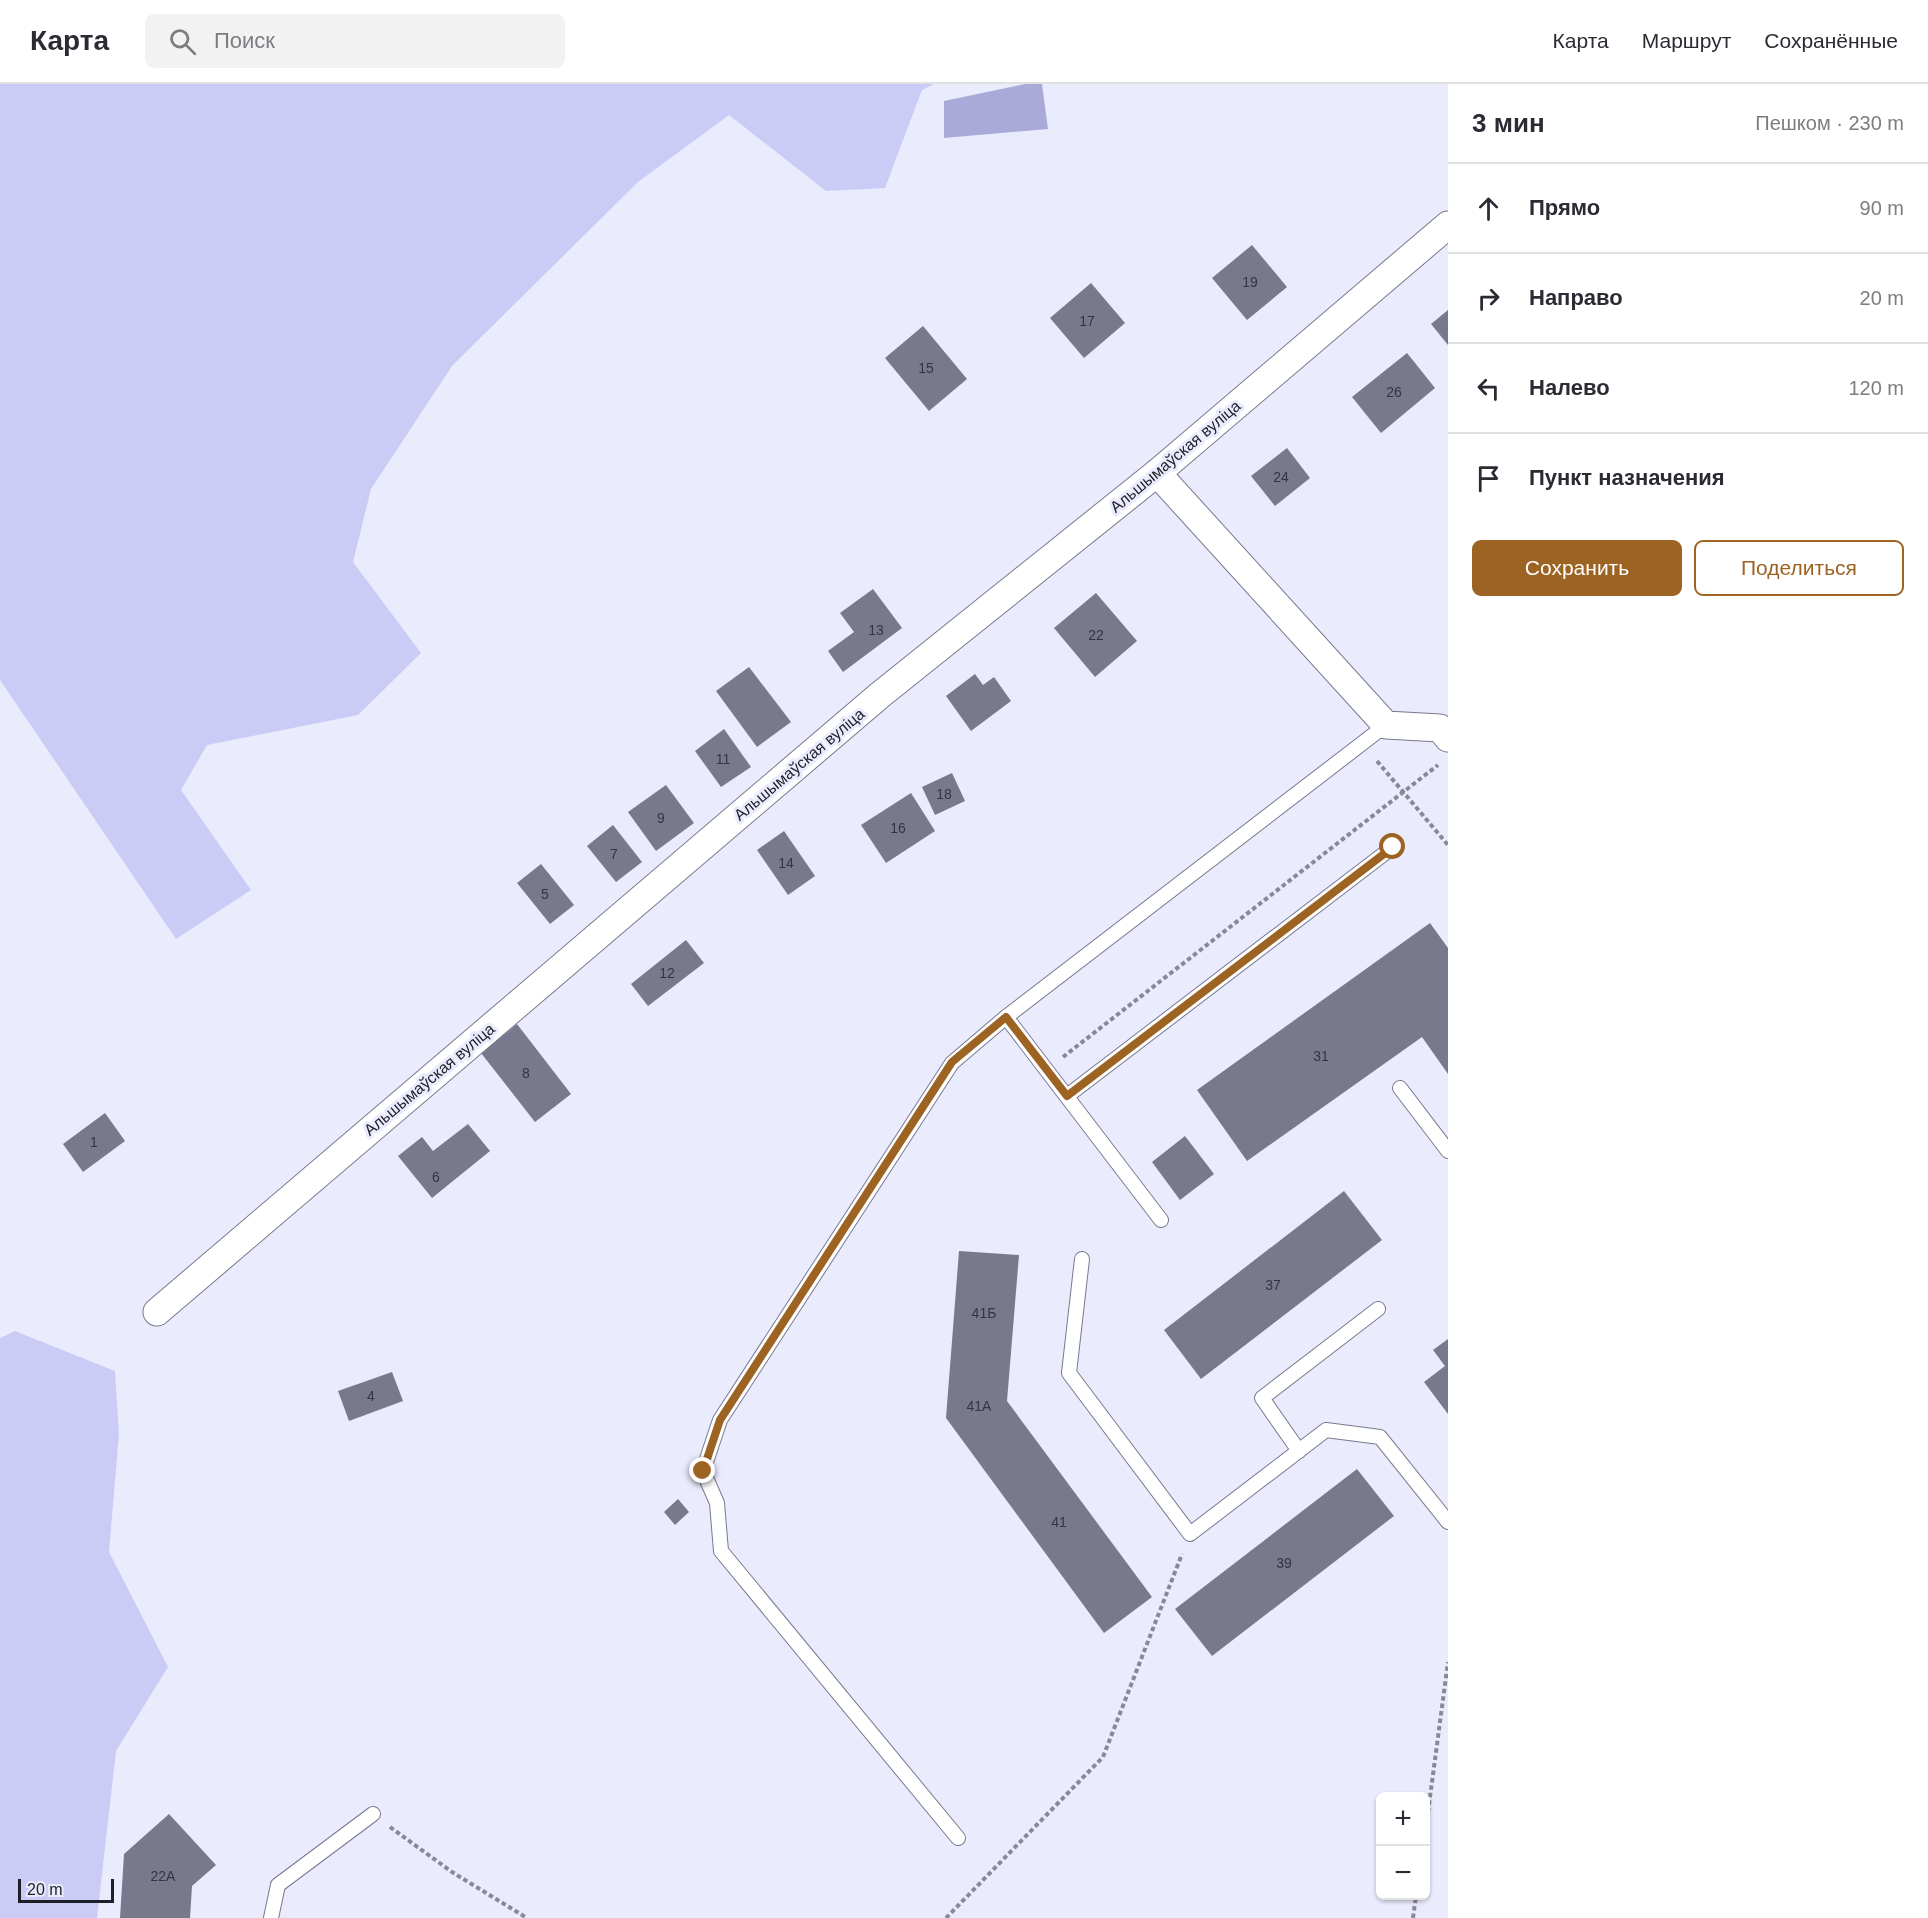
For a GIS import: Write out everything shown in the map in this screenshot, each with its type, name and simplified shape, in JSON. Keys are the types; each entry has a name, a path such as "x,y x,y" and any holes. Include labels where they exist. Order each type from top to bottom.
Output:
{"street":[{"name":"Альшымаўская вуліца","path":"157,1312 880,695 1157,473 1448,225"},
{"path":"1157,473 1386,725 1440,728 1448,738"}],"lane":[{"path":"958,1838 721,1551 717,1503 703,1471 720,1420 952,1062 1006,1017 1386,725"},
{"path":"1067,1096 1393,847"},
{"path":"1006,1017 1161,1220"},
{"path":"1400,1088 1448,1151"},
{"path":"1082,1258 1069,1373 1190,1534 1326,1430 1380,1437 1448,1522"},
{"path":"1299,1451 1262,1398 1378,1309"},
{"path":"271,1918 278,1885 373,1814"}],"path":[{"path":"1363,743 1448,845"},
{"path":"1047,1070 1439,764"},
{"path":"946,1918 1103,1757 1190,1534"},
{"path":"1430,1792 1448,1662"},
{"path":"373,1814 452,1872 527,1918"},
{"path":"1413,1918 1415,1900"}],"shaded area":[{"path":"0,84 934,84 922,90 885,188 826,191 729,115 638,182 452,366 371,489 353,562 421,653 358,715 207,745 181,790 251,890 176,939 0,680"},
{"path":"1025,84 1042,84 1048,129 944,138 944,101"},
{"path":"15,1331 115,1371 119,1434 109,1552 168,1667 116,1751 97,1918 0,1918 0,1338"}],"building":[{"path":"1252,245 1287,287 1247,320 1212,278"},
{"path":"1091,283 1125,323 1084,358 1050,318"},
{"path":"1448,310 1448,345 1431,324"},
{"path":"923,326 967,379 929,411 885,358"},
{"path":"1407,353 1435,388 1381,433 1352,397"},
{"path":"1287,448 1310,478 1275,506 1251,476"},
{"path":"873,589 902,628 843,672 828,651 854,632 840,613"},
{"path":"1096,593 1137,641 1095,677 1054,628"},
{"path":"749,667 791,722 757,747 716,691"},
{"path":"975,674 983,685 994,677 1011,701 971,731 946,696"},
{"path":"724,729 751,767 721,787 695,751"},
{"path":"952,773 965,801 935,815 922,787"},
{"path":"666,785 694,823 656,851 628,812"},
{"path":"911,793 935,831 886,863 861,825"},
{"path":"613,825 642,862 616,882 587,846"},
{"path":"784,831 815,876 788,895 757,850"},
{"path":"541,864 574,905 550,924 517,883"},
{"path":"1430,923 1448,948 1448,1074 1422,1037 1247,1161 1197,1090"},
{"path":"686,940 704,963 648,1006 631,984"},
{"path":"517,1024 571,1094 535,1122 481,1053"},
{"path":"105,1113 125,1141 83,1172 63,1144"},
{"path":"468,1124 490,1151 432,1198 398,1156 422,1137 433,1151"},
{"path":"1185,1136 1214,1174 1180,1200 1152,1162"},
{"path":"1344,1191 1382,1240 1201,1379 1164,1330"},
{"path":"959,1251 1019,1255 1007,1401 1152,1597 1104,1633 946,1418"},
{"path":"1448,1339 1448,1414 1424,1382 1445,1366 1433,1350"},
{"path":"392,1372 403,1401 349,1421 338,1391"},
{"path":"1357,1469 1394,1516 1212,1656 1175,1609"},
{"path":"678,1499 689,1512 675,1525 664,1512"},
{"path":"169,1814 216,1865 192,1886 190,1918 120,1918 124,1854"}],"route":[{"path":"703,1471 720,1420 952,1062 1006,1017 1067,1096 1393,847"}]}
